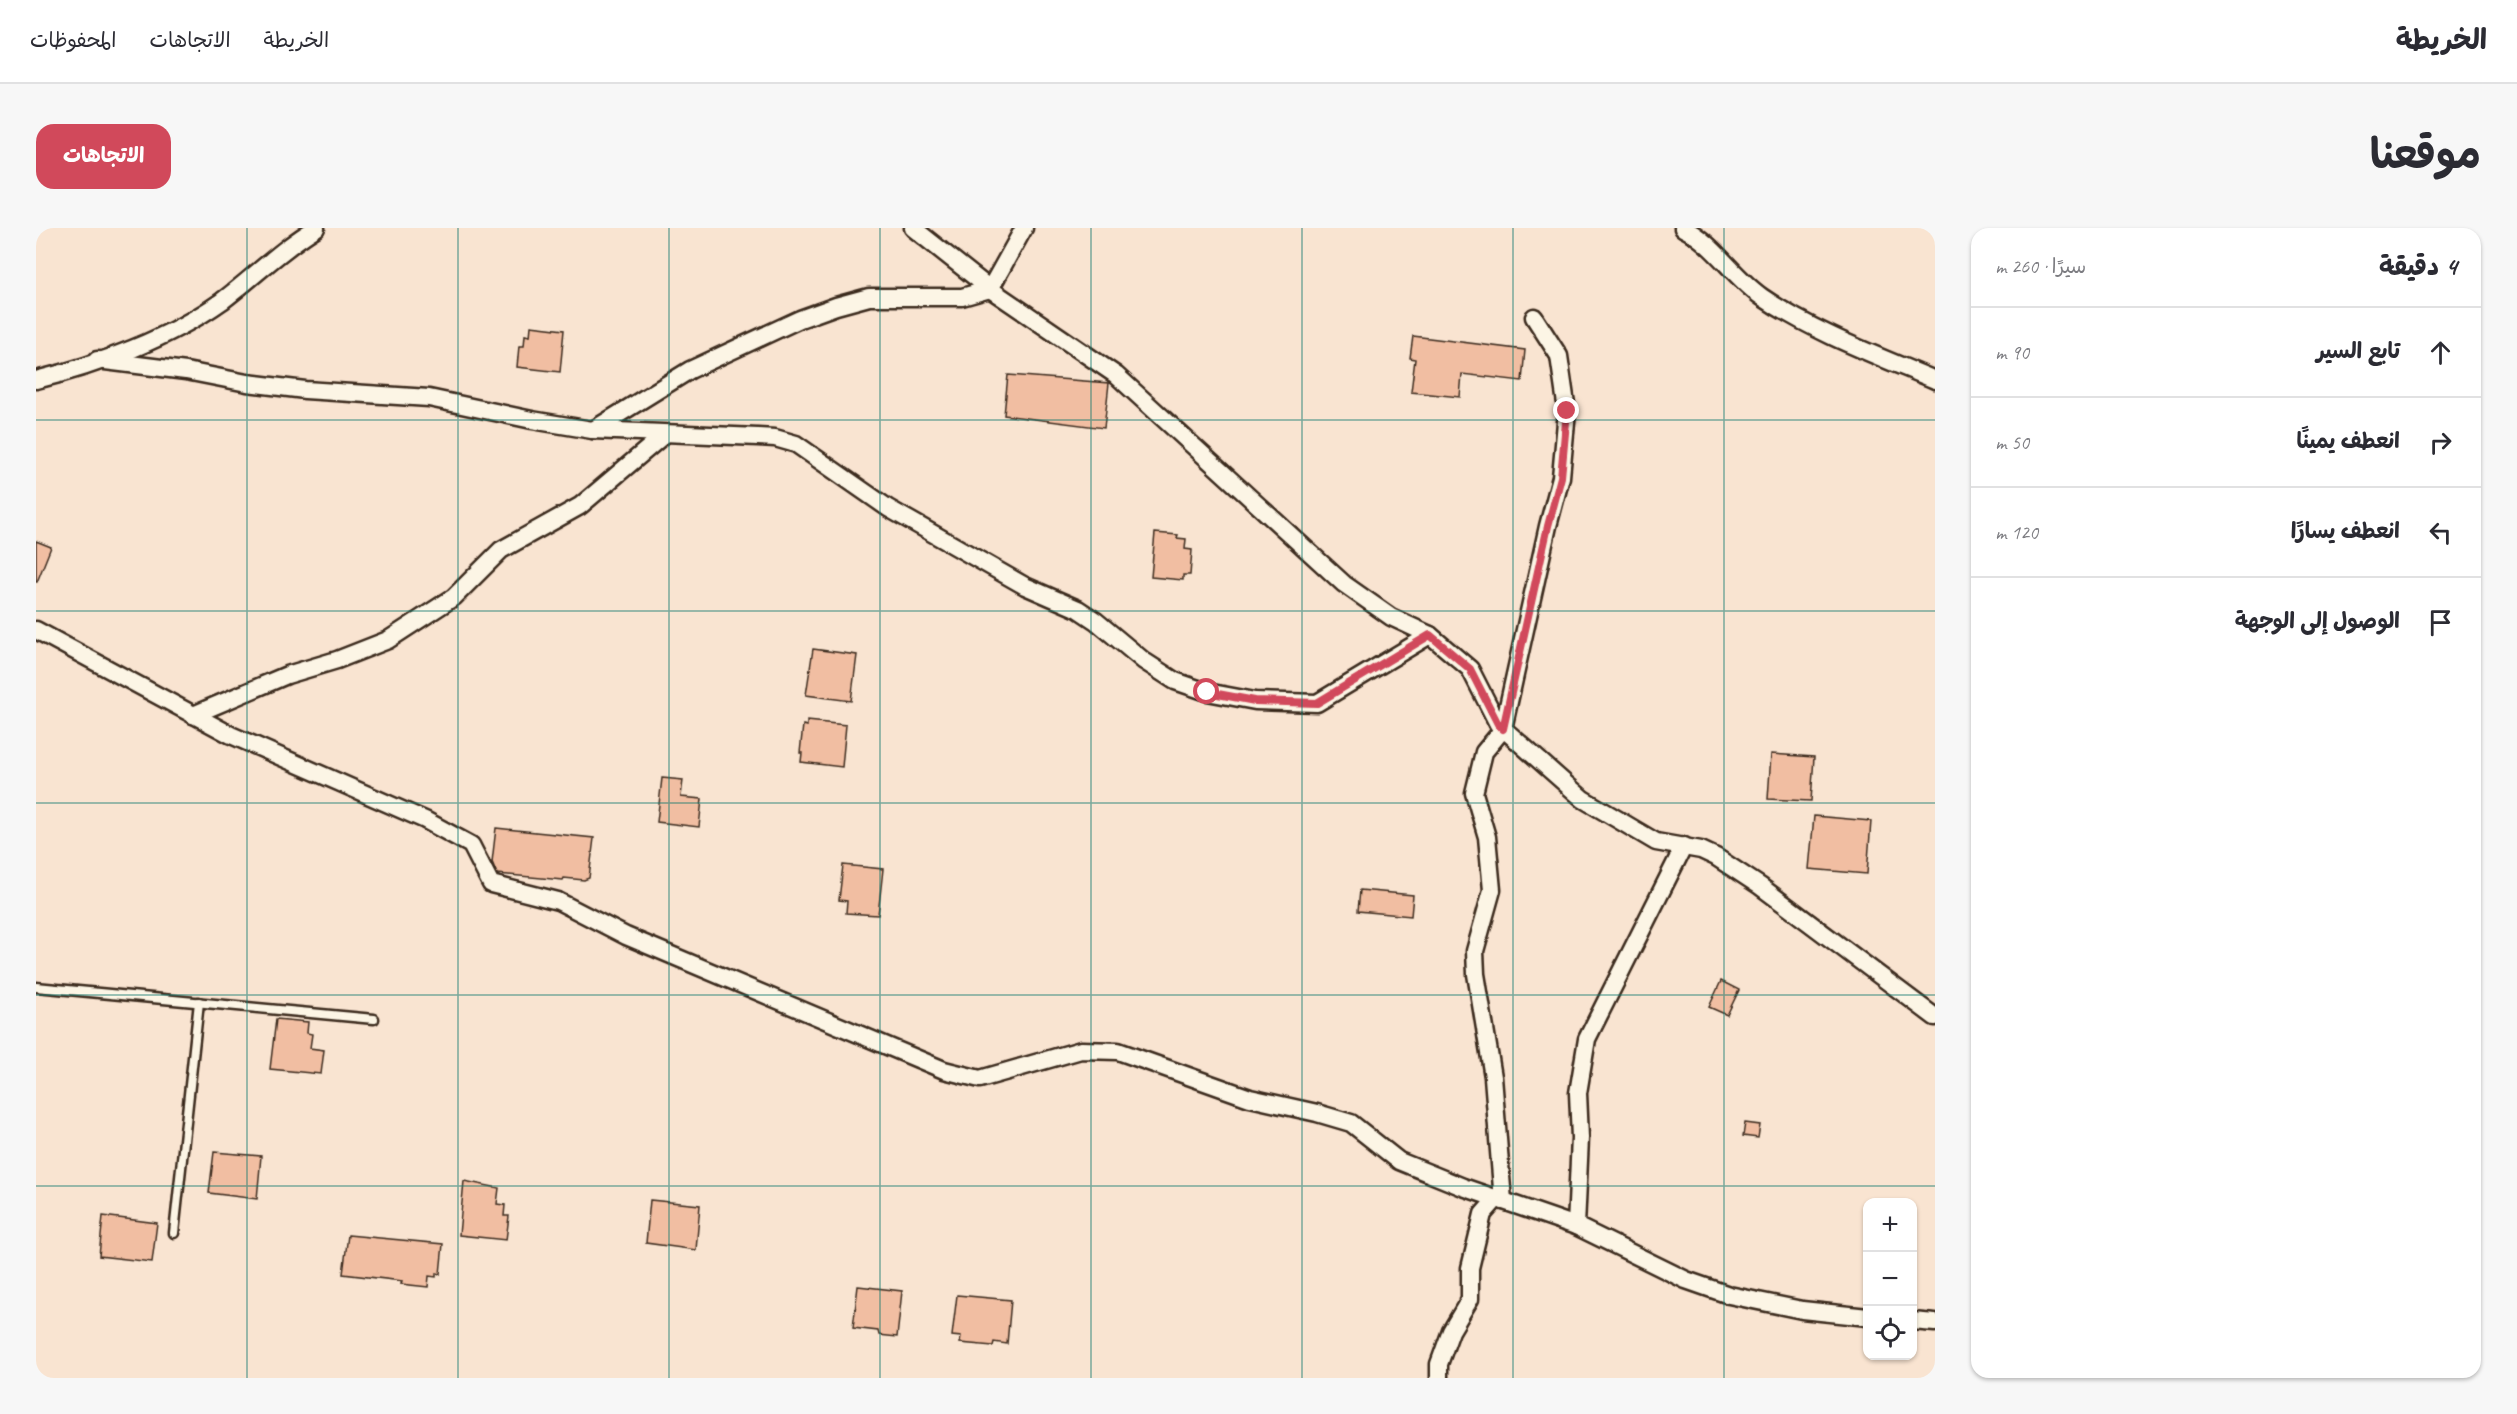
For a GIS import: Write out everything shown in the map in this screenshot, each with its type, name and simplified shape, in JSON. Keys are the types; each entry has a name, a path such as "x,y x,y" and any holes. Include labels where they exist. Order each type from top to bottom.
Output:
{"street":[{"path":"36,380 136,348 181,327 238,288 292,242 316,228"},
{"path":"913,228 990,289 1116,375 1344,584 1391,616 1430,635 1470,669 1498,724 1583,799 1656,842 1701,850 1716,857 1760,886 1935,1017"},
{"path":"592,430 690,370 800,319 827,309 868,297 962,297 990,289 1024,228"},
{"path":"1683,228 1709,247 1751,290 1781,310 1935,380"},
{"path":"1500,1200 1493,1077 1476,974 1475,951 1492,890 1487,837 1474,793 1484,752 1503,729 1545,537 1561,477 1567,411 1559,356 1534,317"},
{"path":"98,360 186,370 282,387 429,398 592,430 775,438 796,444 888,508 1016,581 1078,609 1144,661 1175,681 1207,692 1255,701 1317,703 1430,635"},
{"path":"193,715 287,675 337,660 388,640 454,597 501,550 580,506 665,434"},
{"path":"36,630 231,735 425,820 471,845 491,884 558,901 636,941 944,1070 980,1079 1081,1050 1118,1051 1250,1098 1351,1123 1399,1161 1576,1226 1686,1280 1729,1295 1802,1310 1863,1316"},
{"path":"1576,1226 1580,1138 1578,1093 1581,1062 1587,1039 1684,846"},
{"path":"1439,1378 1439,1365 1451,1331 1470,1299 1470,1268 1483,1214 1500,1200"},
{"path":"1917,1321 1935,1323"}],"lane":[{"path":"36,987 374,1019"},
{"path":"174,1233 199,1002"}],"building":[{"path":"531,326 564,330 560,372 517,367 519,346 524,346 525,335 530,336"},
{"path":"1413,336 1525,350 1522,381 1462,374 1460,397 1411,392 1415,359 1410,358"},
{"path":"1008,375 1109,383 1104,428 1004,415"},
{"path":"1155,533 1178,535 1177,538 1186,539 1185,549 1192,550 1190,575 1183,575 1183,580 1151,577"},
{"path":"36,541 51,547 37,582 36,582"},
{"path":"813,649 857,655 851,701 806,695"},
{"path":"807,721 846,725 842,767 801,762 803,725 807,726"},
{"path":"1771,754 1814,757 1811,801 1768,799"},
{"path":"662,778 683,780 681,797 702,799 699,827 657,822"},
{"path":"1814,816 1871,821 1867,874 1809,869"},
{"path":"496,828 594,838 589,878 584,880 564,878 563,880 497,874 492,862"},
{"path":"843,865 883,869 878,915 846,913 847,901 839,900"},
{"path":"1360,890 1413,895 1411,916 1358,911"},
{"path":"1721,981 1739,990 1727,1015 1709,1007"},
{"path":"276,1019 308,1022 307,1033 312,1034 310,1048 324,1050 321,1074 270,1069"},
{"path":"1745,1123 1760,1125 1758,1138 1743,1136"},
{"path":"214,1152 261,1156 257,1199 209,1193"},
{"path":"464,1181 499,1188 497,1204 505,1205 504,1216 509,1216 506,1240 459,1235"},
{"path":"650,1200 700,1205 696,1250 646,1243"},
{"path":"103,1216 157,1223 152,1262 99,1256"},
{"path":"348,1235 443,1244 440,1274 436,1273 436,1277 429,1276 428,1287 401,1284 402,1281 343,1274"},
{"path":"858,1286 902,1291 897,1337 879,1335 878,1331 853,1328"},
{"path":"957,1295 1011,1300 1007,1344 994,1342 993,1346 960,1343 961,1337 952,1336"}],"route":[{"path":"1207,692 1255,701 1317,703 1430,635 1470,669 1498,724 1503,729 1561,477 1567,411"}]}
